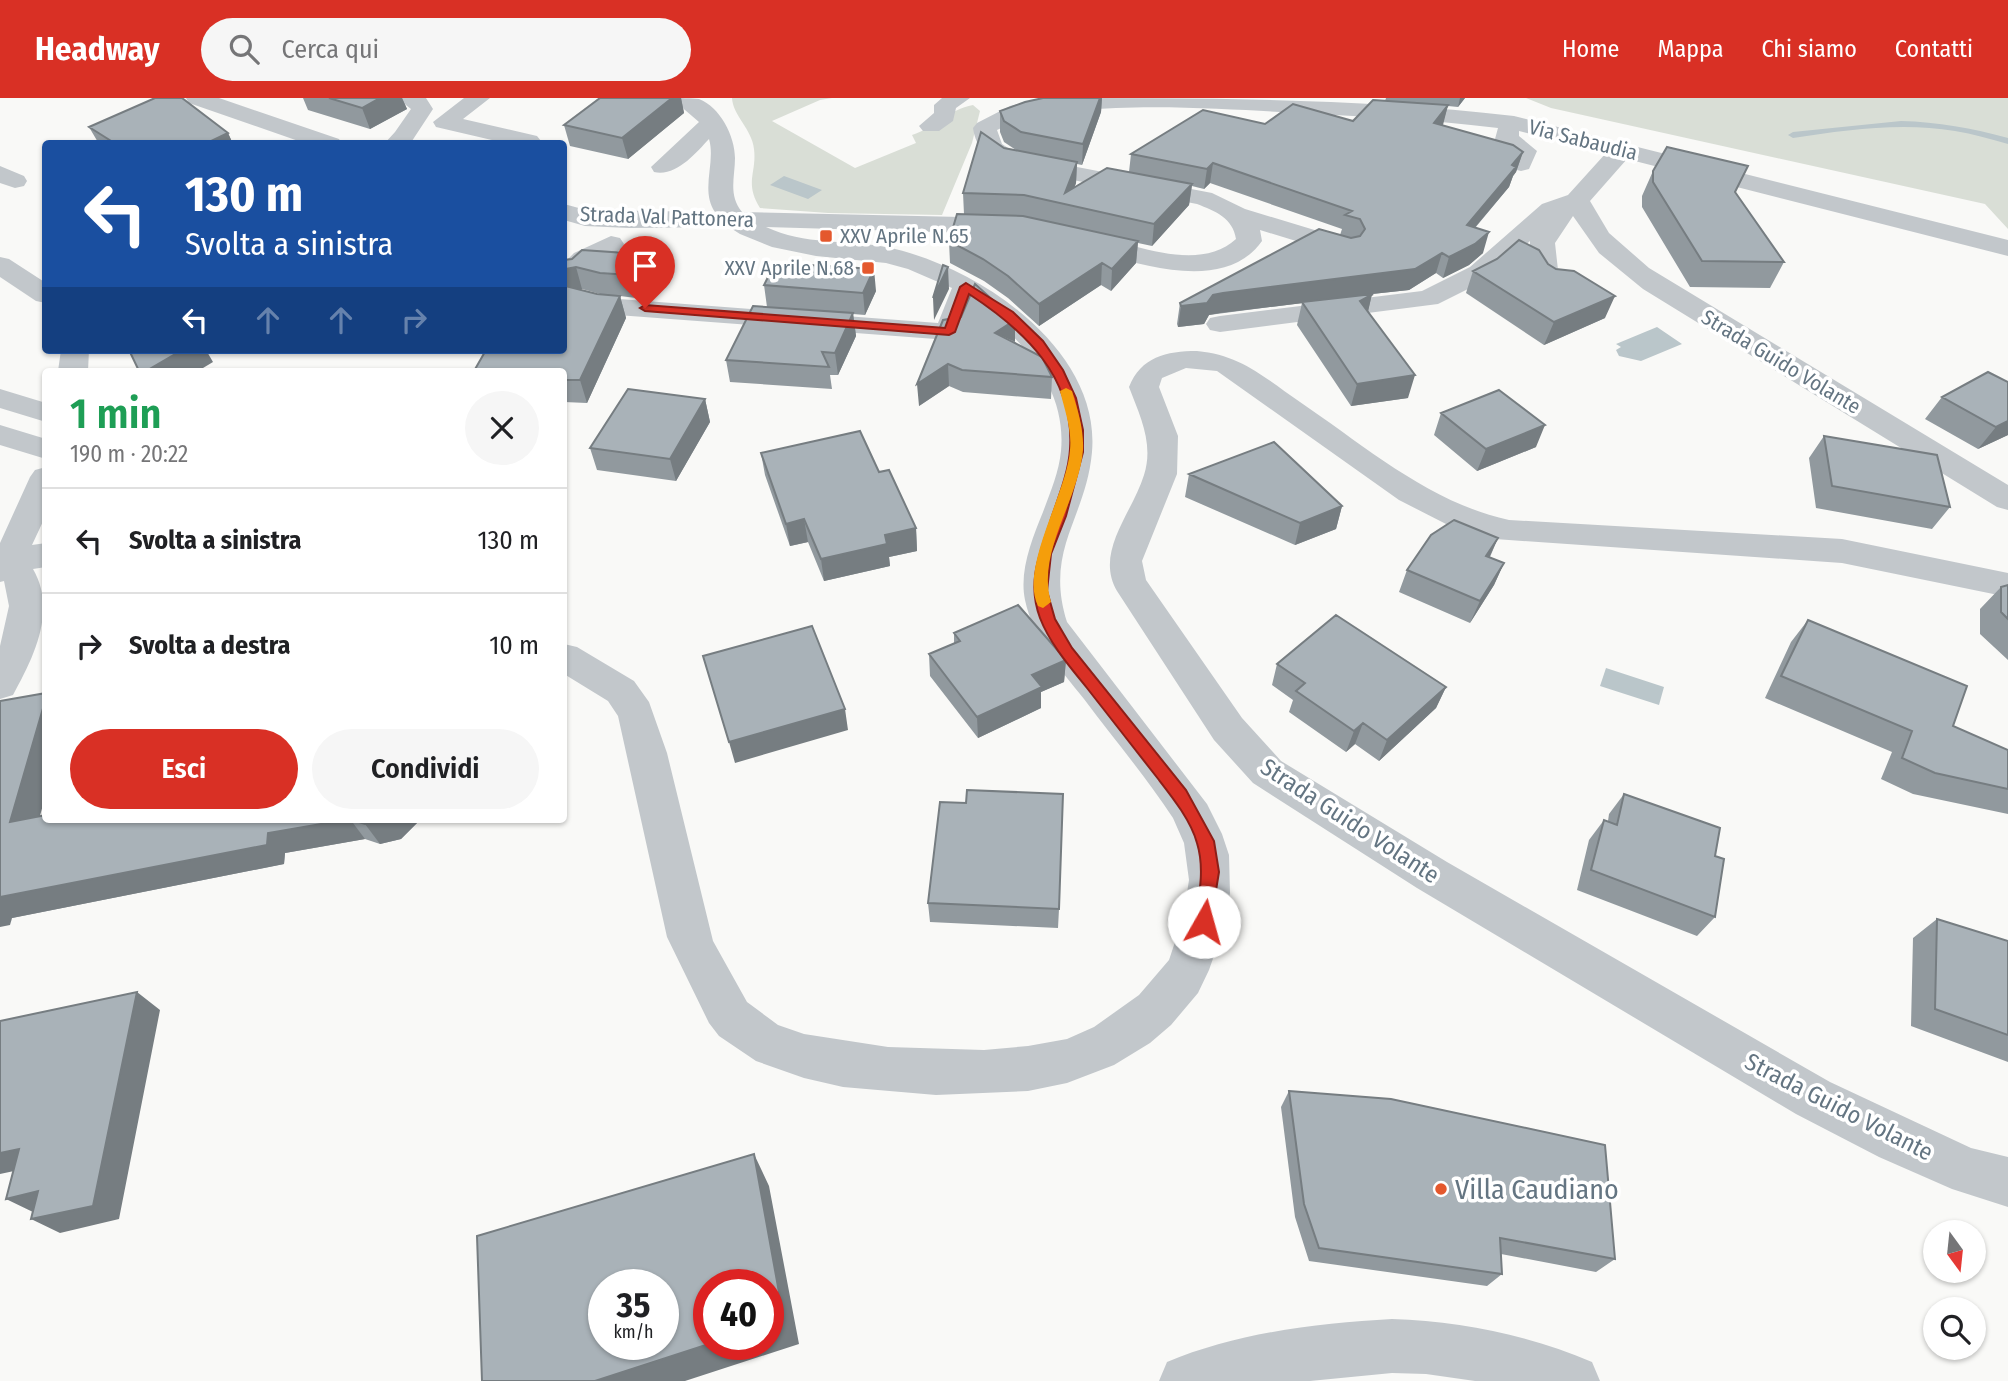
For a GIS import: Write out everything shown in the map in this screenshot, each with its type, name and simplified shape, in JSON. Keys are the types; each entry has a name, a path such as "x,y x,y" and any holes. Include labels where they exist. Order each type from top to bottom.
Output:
{"street":[{"path":"197,98 319,140"},
{"path":"400,140 422,109 417,101 408,98"},
{"path":"479,98 444,122 525,140"},
{"path":"567,658 621,691 636,712 688,935 730,1016 769,1045 806,1056 859,1066 951,1074 1028,1070 1095,1052 1150,1015 1184,976 1204,922 1210,872 1205,841 1180,795 1067,652 1048,619 1040,591 1044,554 1059,516 1076,452 1076,430 1069,398 1056,370 1039,344 1009,314 930,268 908,260 773,240 733,219 722,204 719,189 723,149 720,134 699,109 682,98"},
{"path":"931,126 945,116 945,105 959,98"},
{"path":"1066,235 1187,264 1219,260 1240,252 1249,241 1249,233 1237,215 1227,207 1203,198 1013,162 993,152 986,143 985,128 997,116 1013,107 1043,102 1145,98"},
{"name":"Via Sabaudia","path":"1145,98 1440,114 1514,123 2008,248"},
{"path":"1417,98 1467,104 1514,123 1507,132 1507,139 1525,151 1521,164"},
{"path":"986,101 1013,107"},
{"path":"663,167 688,148 712,122"},
{"path":"1560,284 1544,275 1542,270 1546,257 1542,243 1556,225 1559,216 1622,150"},
{"path":"1089,153 1116,163 1122,169 1114,181"},
{"path":"1220,324 1428,298 1479,273 1552,209 1577,200"},
{"name":"Strada Guido Volante","path":"1577,200 1598,239 1618,259 1653,284 2008,499"},
{"name":"Strada Val Pattonera","path":"567,213 585,218 629,220 733,219 851,224 870,230 909,235 1025,234"},
{"path":"1237,215 1345,248"},
{"path":"1923,226 1960,220 1998,220"},
{"path":"568,273 583,259 611,244"},
{"path":"0,265 42,292"},
{"path":"583,300 604,306 949,332 966,287"},
{"name":"Strada Guido Volante","path":"2008,585 1842,551 1509,531 1479,525 1442,511 1401,487 1227,365 1210,359 1172,362 1149,374 1144,387 1163,436 1161,474 1125,561 1129,582 1228,729 1267,772 1432,875 1813,1098 1896,1140 1957,1166 2008,1182"},
{"path":"0,398 42,412"},
{"path":"0,435 42,448"},
{"path":"4,565 42,485"},
{"path":"4,565 42,556"},
{"path":"0,685 20,645 27,596 22,575 4,565"},
{"path":"1186,1381 1258,1363 1338,1350 1414,1347 1460,1351 1573,1381"}],"shaded area":[{"path":"732,98 832,98 820,100 772,121 855,168 916,143 912,135 957,110 973,105 980,111 972,143 942,215 828,213 760,208 752,184 753,142 733,105"},
{"path":"1526,98 2008,98 2008,229 1985,204 1551,108"},
{"path":"784,176 822,190 808,199 770,185"},
{"path":"1657,327 1682,344 1641,361 1619,356 1616,350 1621,347 1616,344"},
{"path":"1606,668 1664,687 1659,705 1600,686"}],"building":[{"path":"155,98 182,98 228,133 213,140 110,140 89,127"},
{"path":"329,98 380,98 362,108"},
{"path":"600,98 672,98 622,138 564,125"},
{"path":"1043,98 1100,98 1083,144 1021,132 1004,121 1000,111"},
{"path":"1373,100 1448,105 1434,123 1513,145 1523,152 1512,165 1516,167 1467,225 1489,232 1475,244 1449,257 1442,253 1415,269 1223,293 1213,295 1207,303 1181,306 1180,303 1319,229 1351,238 1360,236 1365,229 1360,219 1345,215 1352,211 1213,163 1207,169 1131,154 1203,110 1265,124 1293,104 1353,121"},
{"path":"981,132 1004,148 1077,162 1065,193 1107,168 1192,184 1154,224 1024,195 963,193"},
{"path":"1667,147 1748,166 1735,192 1784,262 1702,261 1653,182 1653,171"},
{"path":"957,214 1023,216 1138,241 1112,269 1102,263 1039,304 1008,276 949,241"},
{"path":"1519,240 1539,250 1548,264 1556,269 1574,271 1615,296 1554,322 1473,271 1497,259"},
{"path":"582,250 640,254 630,275 600,273 576,267 567,269 567,260 572,259"},
{"path":"775,263 874,269 863,293 764,285"},
{"path":"943,265 948,267 933,298"},
{"path":"975,284 1015,320 995,333 1042,357 1052,377 962,370 948,364 917,384 943,320 961,317"},
{"path":"567,286 620,296 580,380 567,380 567,368 476,368 484,354 567,354"},
{"path":"1373,294 1360,301 1415,375 1357,384 1302,302"},
{"path":"753,306 853,313 835,353 822,352 829,367 726,360"},
{"path":"131,354 175,354 151,368 138,368"},
{"path":"1988,372 2008,382 2008,421 1996,427 1942,397"},
{"path":"628,389 705,399 670,459 590,448"},
{"path":"1499,390 1545,425 1486,449 1441,413"},
{"path":"860,431 879,472 889,470 916,528 885,535 887,544 821,559 804,519 786,524 761,453"},
{"path":"1824,436 1937,455 1950,507 1832,486"},
{"path":"1274,442 1342,506 1300,523 1189,474"},
{"path":"1454,520 1498,538 1486,556 1504,563 1480,601 1407,570 1431,535"},
{"path":"2008,585 2008,619 2001,612 2001,587"},
{"path":"1018,605 1066,660 1032,675 1042,687 977,717 929,654 960,641 954,633"},
{"path":"1336,615 1446,687 1387,740 1363,723 1354,731 1296,691 1305,683 1277,664"},
{"path":"1808,620 1967,686 1953,726 2008,750 2008,789 1935,773 1902,758 1912,731 1781,676"},
{"path":"812,626 845,709 729,742 703,656"},
{"path":"42,694 42,712 10,822 42,816 42,823 327,823 268,833 267,845 0,897 0,701"},
{"path":"967,790 1063,794 1059,909 928,903 940,802 966,803"},
{"path":"1624,794 1720,828 1715,856 1724,859 1715,917 1591,870 1604,820 1617,825"},
{"path":"1937,919 2008,941 2008,1035 1935,1009"},
{"path":"137,992 93,1206 31,1219 38,1191 6,1199 19,1149 0,1153 0,1021"},
{"name":"Villa Caudiano","path":"1289,1091 1391,1099 1605,1145 1615,1259 1500,1238 1502,1274 1319,1248 1304,1204"},
{"path":"754,1154 775,1269 693,1269 693,1349 679,1354 679,1269 588,1269 588,1360 660,1360 595,1381 482,1381 477,1236"}],"waterway":[{"path":"1793,135 1901,124 1953,128 2008,141"}],"slow traffic":[{"path":"1043,602 1040,591 1044,554 1059,516 1076,452 1076,430 1066,391"}],"place":[{"name":"XXV Aprile N.65","path":"826,236"},
{"name":"XXV Aprile N.68","path":"868,268"},
{"name":"Villa Caudiano","path":"1441,1189"}],"route":[{"path":"645,308 949,332 966,287 1009,314 1039,344 1056,370 1069,398 1076,430 1076,452 1059,516 1044,554 1040,591 1048,619 1067,652 1180,795 1205,841 1210,872 1204,922"}]}
